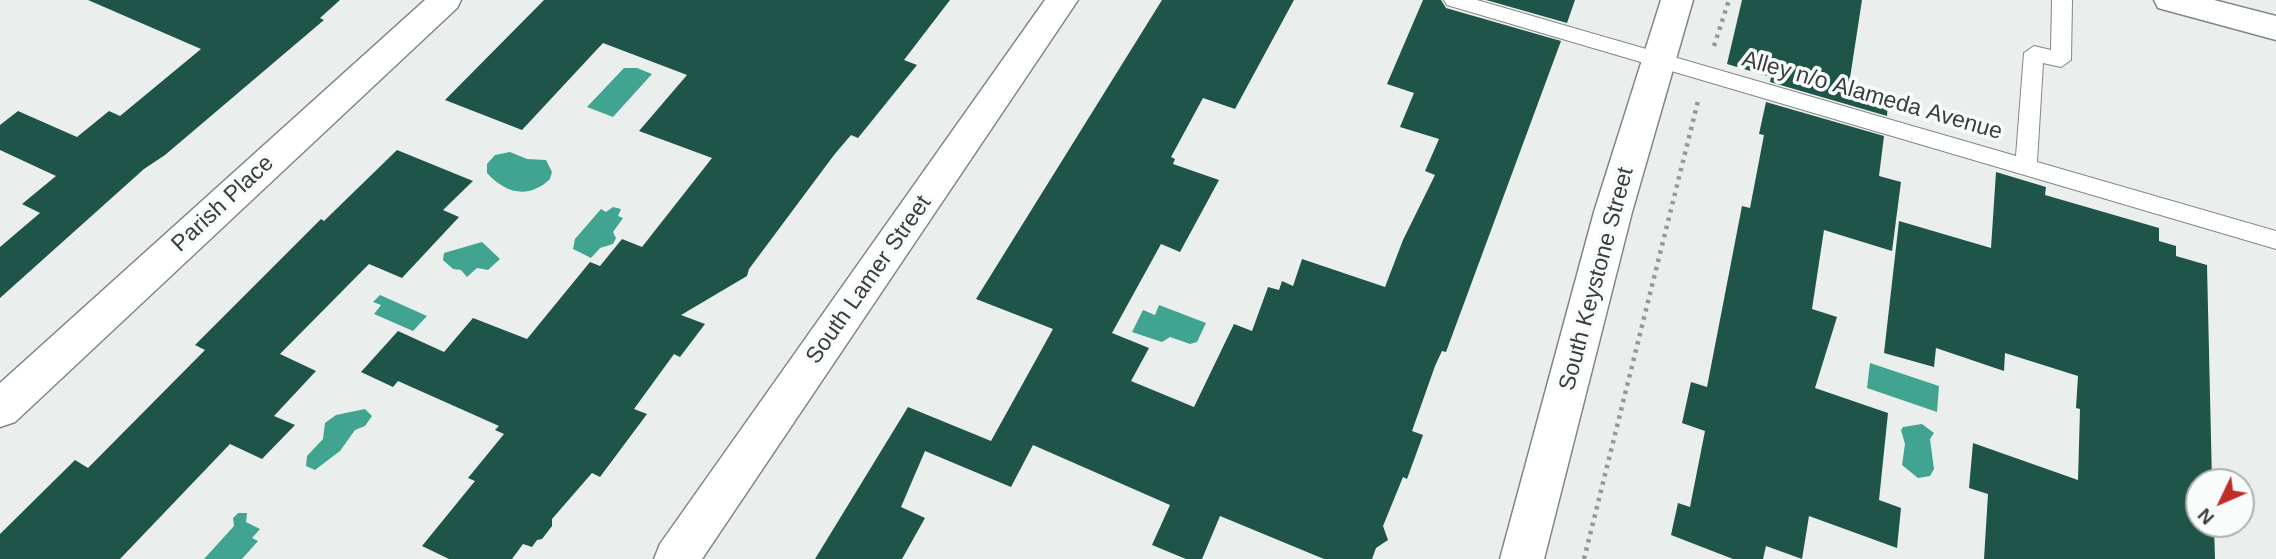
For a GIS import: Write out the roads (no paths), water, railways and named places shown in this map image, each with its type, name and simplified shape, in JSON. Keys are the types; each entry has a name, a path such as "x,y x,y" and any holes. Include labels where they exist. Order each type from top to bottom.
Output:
{"street":[{"name":"Parish Place","path":"0,408 445,0"},
{"name":"South Lamer Street","path":"676,559 1062,0"},
{"name":"South Keystone Street","path":"1522,559 1613,212 1677,0"},
{"path":"2170,0 2276,28"}],"lane":[{"name":"Alley n/o Alameda Avenue","path":"1454,0 2276,240"},
{"path":"2026,166 2034,53 2061,60 2062,0"}]}
